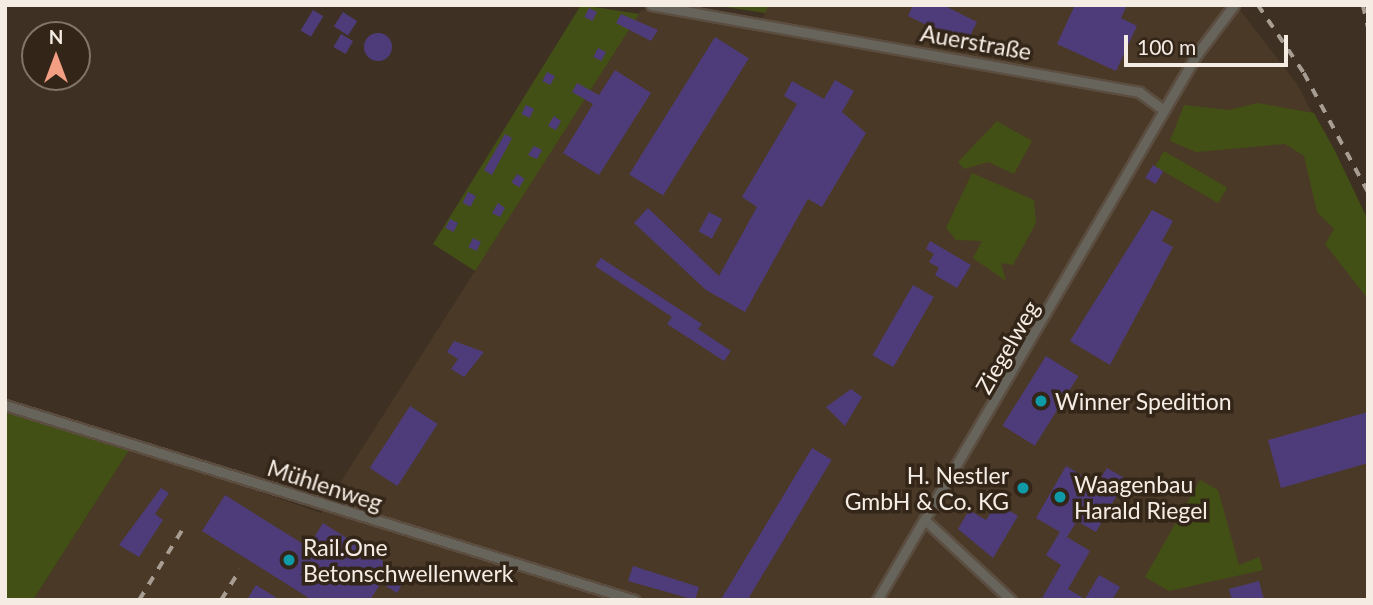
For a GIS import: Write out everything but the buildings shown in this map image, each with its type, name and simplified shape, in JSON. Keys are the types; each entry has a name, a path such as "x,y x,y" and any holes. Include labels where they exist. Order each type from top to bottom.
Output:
{"street":[{"name":"Auerstraße","path":"651,5 1139,92 1164,110"},
{"path":"1164,110 1234,5"},
{"name":"Ziegelweg","path":"877,600 926,521 1164,110"},
{"name":"Mühlenweg","path":"5,405 634,600"},
{"path":"926,521 1011,600"}],"shaded area":[{"path":"769,5 1236,5 1297,84 1368,220 1368,600 33,600 131,447 321,513 641,10 757,29"}],"green space":[{"path":"581,5 639,14 475,271 433,244"},
{"path":"712,5 769,5 765,13"},
{"path":"1258,103 1314,113 1368,220 1368,299 1325,244 1334,229 1317,212 1304,156 1285,144 1196,152 1170,141 1184,105 1229,110"},
{"path":"997,121 1032,141 1014,174 988,162 964,169 958,162"},
{"path":"1164,151 1227,188 1218,203 1155,167"},
{"path":"972,173 1034,200 1036,223 1013,265 1001,263 1006,281 973,258 982,241 956,240 946,228"},
{"path":"5,411 131,447 33,600 5,600"},
{"path":"1200,480 1218,490 1239,565 1259,557 1263,570 1169,591 1145,577"}],"railway":[{"path":"1258,5 1304,73 1368,192"},
{"path":"1363,5 1368,27"},
{"path":"139,600 182,530"},
{"path":"221,600 240,570"}],"place":[{"name":"Winner Spedition","path":"1041,401"},
{"name":"H. Nestler GmbH & Co. KG","path":"1023,488"},
{"name":"Waagenbau Harald Riegel","path":"1060,497"},
{"name":"Rail.One Betonschwellenwerk","path":"289,560"}]}
